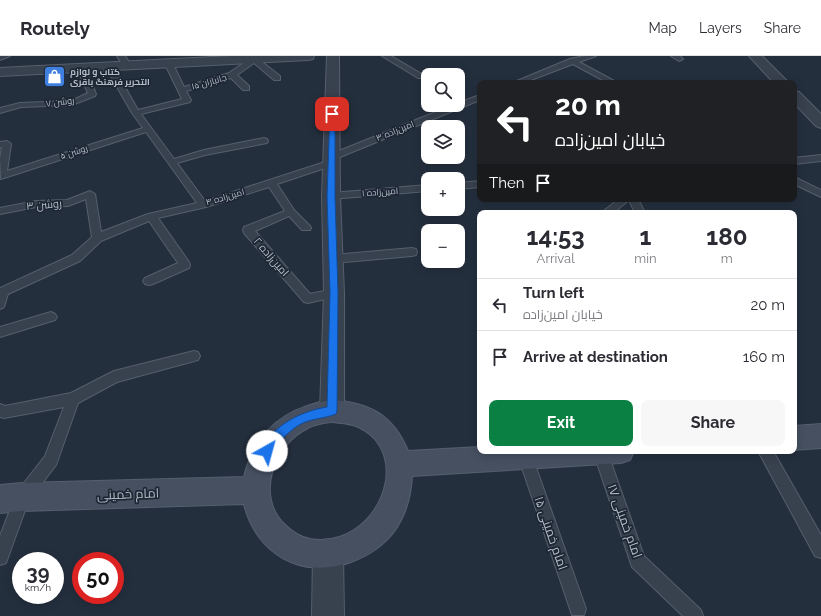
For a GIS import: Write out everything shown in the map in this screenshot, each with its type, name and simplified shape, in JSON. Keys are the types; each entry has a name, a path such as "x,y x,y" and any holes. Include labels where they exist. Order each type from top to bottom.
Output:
{"main road":[{"path":"332,411 351,413 368,419 383,431 394,446 399,464 400,481 397,498 390,515 378,530 364,542 347,550 328,554 310,553 293,549 278,539 267,526 259,511 256,490 259,470 267,451 280,434 296,422 314,414 332,411"},
{"path":"797,438 821,436"},
{"path":"399,464 568,454"},
{"name":"امام خمینی","path":"11,498 256,490"}],"street":[{"path":"0,72 109,66 124,60 169,64 201,59 254,60 308,56"},
{"path":"332,411 334,293 331,196 333,56"},
{"path":"754,56 777,80"},
{"path":"797,99 821,123"},
{"path":"328,554 328,616"}],"lane":[{"path":"0,58 6,56"},
{"path":"386,56 421,76"},
{"path":"524,80 573,61 592,56"},
{"path":"254,60 277,78"},
{"name":"جانبازان ۱۵","path":"182,90 213,82 232,75 254,60"},
{"path":"573,61 608,80"},
{"path":"169,64 193,109"},
{"name":"امین‌زاده ۴","path":"109,66 136,113 203,205 271,183 332,160"},
{"name":"روشن ۷","path":"0,111 20,105 72,103 92,94 81,68"},
{"path":"232,75 246,88"},
{"name":"امین‌زاده ۳","path":"465,102 477,98"},
{"path":"136,113 187,100"},
{"name":"امین‌زاده ۳","path":"332,160 439,112"},
{"name":"روشن ۵","path":"0,176 148,129"},
{"path":"172,162 223,148 264,141"},
{"path":"0,145 7,144 0,176"},
{"path":"797,161 821,158"},
{"path":"797,182 821,194"},
{"path":"271,183 291,212 306,228"},
{"path":"465,185 477,184"},
{"name":"امین‌زاده ۱","path":"331,196 421,189"},
{"name":"روشن ۳","path":"0,211 36,204 68,203 90,194 97,238"},
{"path":"610,210 621,202"},
{"path":"0,304 3,291 76,258 97,238 151,216 203,205"},
{"name":"امین‌زاده ۲","path":"291,212 248,230 308,299 334,293"},
{"path":"150,281 185,265 151,216"},
{"path":"333,259 412,252"},
{"path":"0,332 51,317"},
{"path":"0,410 4,412 73,399 114,377 194,356"},
{"path":"0,557 11,498 51,460 73,399"},
{"name":"امام خمینی ۱۷","path":"611,454 638,561 696,616"},
{"path":"767,454 821,550"},
{"name":"امام خمینی ۱۵","path":"525,456 578,609"}],"place":[{"name":"کتاب و لوازم التحریر فرهنگ باقری","path":"54,77"}],"route":[{"path":"267,451 280,434 296,422 314,414 332,411 334,293 331,196 332,114"}]}
